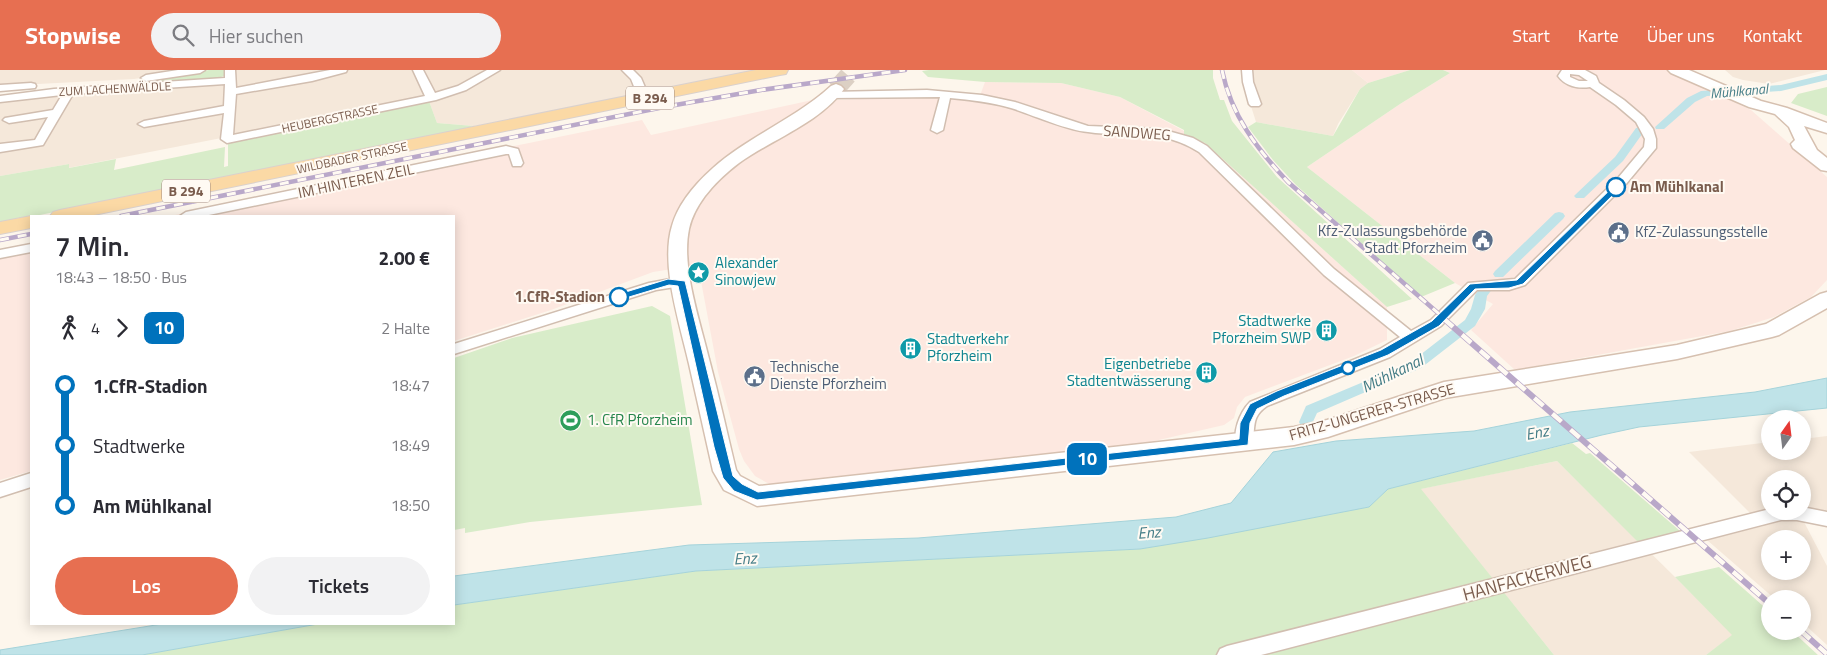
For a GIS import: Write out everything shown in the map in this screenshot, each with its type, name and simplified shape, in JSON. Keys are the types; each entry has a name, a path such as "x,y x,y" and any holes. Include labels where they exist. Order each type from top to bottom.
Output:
{"main road":[{"name":"WILDBADER STRASSE","path":"65,215 780,70"},
{"path":"0,228 30,222"}],"street":[{"path":"0,88 131,80 200,70"},
{"name":"ZUM LACHENWÄLDLE","path":"0,99 69,92 230,81 312,78 342,70"},
{"path":"418,70 432,98 462,88 495,70"},
{"path":"627,70 636,78 644,99"},
{"path":"1247,70 1248,82 1255,104"},
{"path":"1676,70 1827,128"},
{"path":"1694,70 1715,84"},
{"path":"1244,443 1245,423 1253,406 1280,393 1385,353 1436,323 1473,286 1503,285 1520,282 1622,181 1650,148 1649,133 1632,112 1610,94 1592,84 1579,84 1569,81 1563,76 1566,72 1578,71 1592,78 1594,82 1592,84"},
{"name":"HEUBERGSTRASSE","path":"230,81 227,139 432,98"},
{"path":"0,148 39,143 69,92"},
{"path":"455,349 654,286 676,282 682,284 679,235 686,214 704,187 737,157 810,113 833,92"},
{"name":"SANDWEG","path":"833,92 946,94 1011,104 1087,129 1161,132 1189,140 1203,149 1343,285 1379,315 1411,338"},
{"path":"937,130 946,94"},
{"path":"144,124 228,109"},
{"path":"1781,111 1775,116 1778,124 1792,139 1827,166"},
{"path":"9,120 55,113"},
{"name":"IM HINTEREN ZEIL","path":"191,215 506,150 514,152 517,163"},
{"path":"0,254 30,248"},
{"name":"FRITZ-UNGERER-STRASSE","path":"682,284 725,470 732,483 757,496 1294,436 1328,428 1444,390 1620,362 1772,330 1827,299"},
{"path":"0,490 30,480"},
{"name":"HANFACKERWEG","path":"1227,655 1781,513 1797,513 1827,520"}],"shaded area":[{"path":"0,70 192,70 134,79 0,86"},
{"path":"234,70 756,70 624,98 474,126 437,123 429,101 313,120 68,168 69,164 0,176 0,101 51,94 232,85"},
{"path":"1250,70 1352,70 1368,83 1360,89 1338,124 1333,136 1256,122 1251,106 1258,107"},
{"path":"1352,70 1410,70 1368,83"},
{"path":"1443,70 1667,70 1751,110 1827,177 1827,280 1811,297 1774,317 1730,331 1515,370 1471,330 1493,304 1455,283 1307,167 1400,104 1450,73"},
{"path":"1725,70 1825,70 1769,84 1733,77"},
{"path":"985,82 1061,83 1120,97 1184,131 1184,134 1205,143 1387,307 1387,340 1354,356 1245,397 1237,407 1234,418 1224,425 1150,442 771,485 755,476 744,461 739,449 718,372 698,265 653,272 551,310 455,341 455,215 175,215 642,120 651,135 817,99 837,100 928,96 978,101"},
{"path":"30,244 30,471 0,480 0,251"},
{"path":"1827,436 1827,520 1804,522 1808,530 1761,530 1761,580 1811,580 1811,535 1827,566 1827,645 1811,630 1811,590 1765,590 1707,540 1763,526 1689,452 1761,443 1761,460 1811,460 1811,438"},
{"path":"1557,461 1733,635 1706,655 1554,655 1420,489"}],"green space":[{"path":"209,70 224,70 224,76 215,79 156,83 158,78"},
{"path":"1213,70 1213,78 1220,100 1224,100 1232,121 1277,177 1412,299 1387,307 1205,143 1184,134 1184,130 1120,97 1061,83 985,82 928,77 922,71"},
{"path":"1410,70 1443,70 1450,73 1400,104 1307,167 1455,283 1421,297 1296,185 1273,160 1248,127 1256,122 1333,136 1360,89 1368,83"},
{"path":"1827,87 1827,116 1791,103 1798,94"},
{"path":"429,101 437,123 474,126 40,215 30,215 30,217 0,223 0,176 69,164 69,168 116,159 114,170 225,147 224,167 228,166 228,142"},
{"name":"1. CfR Pforzheim","path":"652,306 670,316 702,505 530,522 465,533 465,528 455,530 455,358 512,338"},
{"path":"1572,443 1586,454 1590,453 1680,531 1639,543 1557,461 1421,489 1554,655 142,655 311,625 455,625 455,605 696,571 1140,549 1369,507 1388,489"},
{"path":"1719,567 1761,604 1761,640 1802,640 1818,655 1706,655 1732,635 1675,577"}],"water":[{"name":"Enz","path":"1827,378 1827,408 1761,410 1761,415 1639,427 1388,489 1369,507 1208,538 1140,549 696,571 455,605 455,576 689,545 918,538 1176,517 1231,503 1273,452 1336,441 1474,431 1570,412 1755,392"},
{"path":"156,625 312,625 142,655 0,655 0,650"}],"waterway":[{"name":"Mühlkanal","path":"1660,127 1691,100 1705,93 1781,88 1827,77"},
{"name":"Mühlkanal","path":"1580,196 1619,159 1640,130"},
{"name":"Mühlkanal","path":"1499,274 1559,216"},
{"name":"Mühlkanal","path":"1306,422 1311,410 1416,365 1470,323 1478,309 1481,295 1487,288"}],"tunnel":[{"path":"836,89 853,70"}],"railway":[{"path":"126,215 664,107 761,90 905,70"},
{"path":"1222,70 1226,86 1239,117 1256,144 1277,170 1288,182 1446,320"},
{"path":"0,240 30,234"},
{"path":"1444,319 1761,596"},
{"path":"1811,640 1827,654"}],"bus line":[{"name":"10","path":"619,297 668,282 682,284 685,290 687,309 719,447 728,478 738,488 757,496 794,493 993,469 1244,443 1245,423 1253,406 1280,393 1385,353 1436,323 1473,286 1517,284 1616,187"}],"place":[{"name":"Am Mühlkanal","path":"1616,187"},
{"name":"KfZ-Zulassungsstelle","path":"1619,232"},
{"name":"Kfz-Zulassungsbehörde Stadt Pforzheim","path":"1483,240"},
{"name":"Alexander Sinowjew","path":"699,272"},
{"name":"1.CfR-Stadion","path":"619,297"},
{"name":"Stadtwerke Pforzheim SWP","path":"1327,330"},
{"name":"Stadtverkehr Pforzheim","path":"911,348"},
{"name":"Eigenbetriebe Stadtentwässerung","path":"1207,373"},
{"name":"Technische Dienste Pforzheim","path":"754,376"},
{"name":"1. CfR Pforzheim","path":"571,420"}]}
